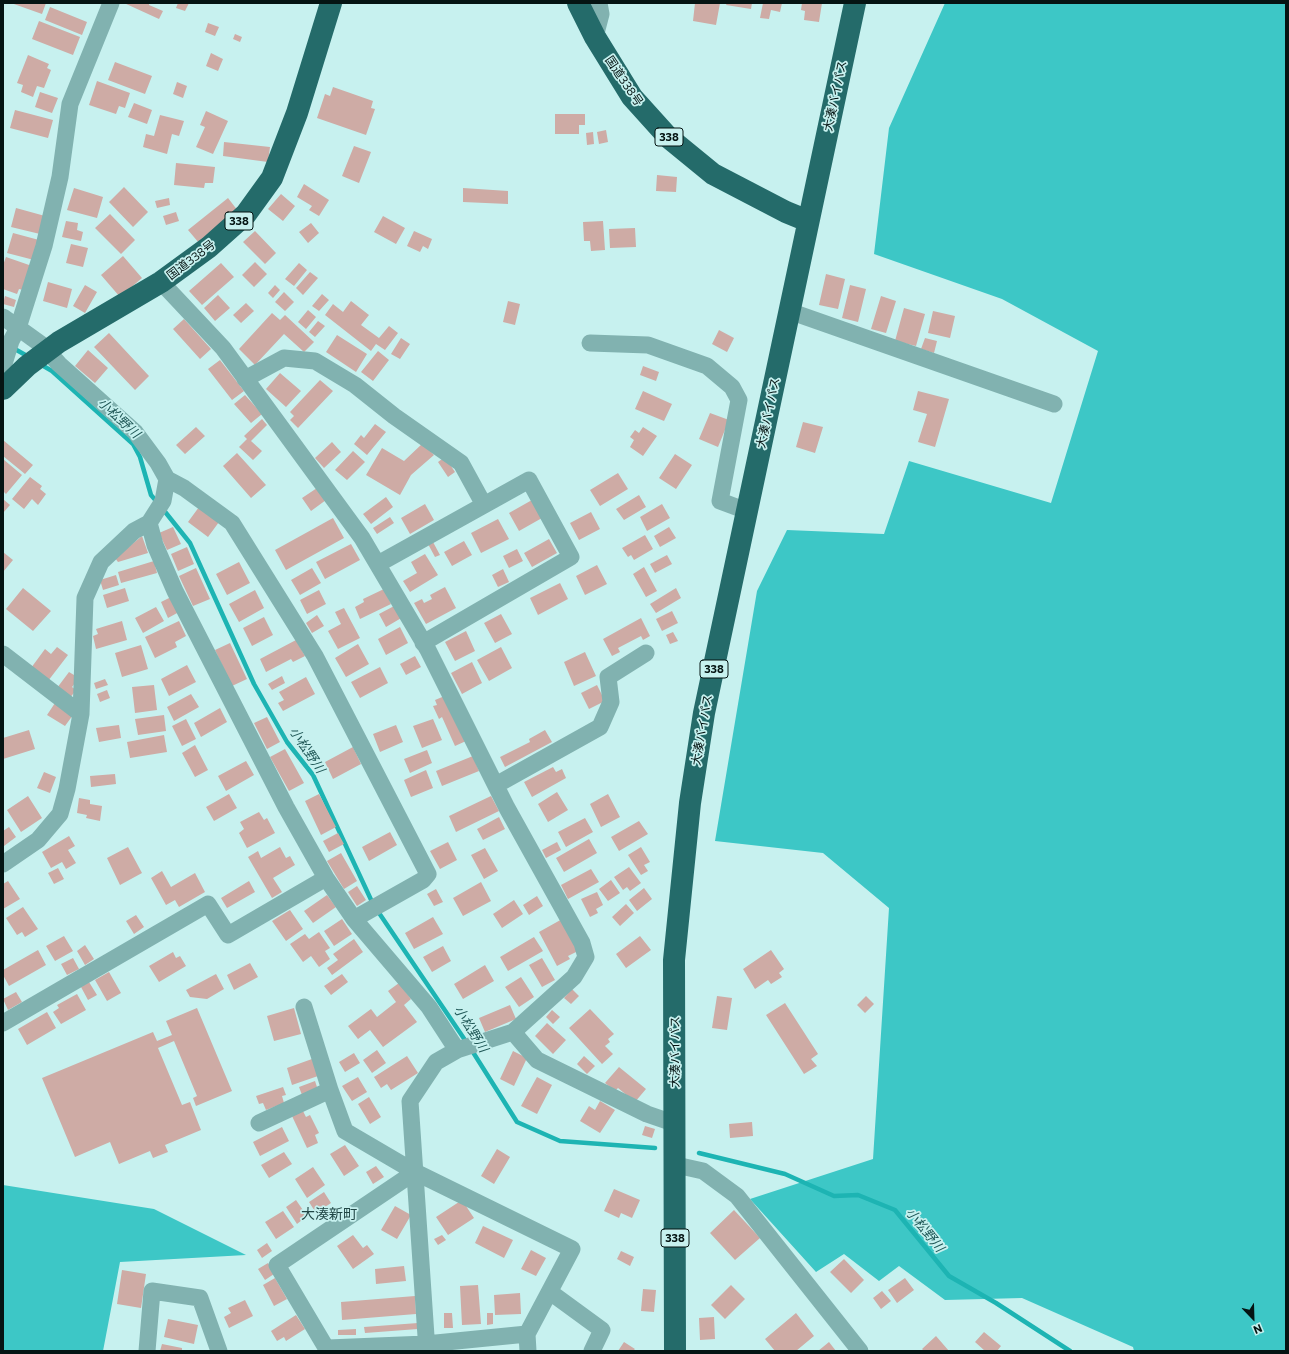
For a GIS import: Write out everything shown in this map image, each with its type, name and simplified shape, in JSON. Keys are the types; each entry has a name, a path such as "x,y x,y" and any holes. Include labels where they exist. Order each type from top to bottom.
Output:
{"highway":[{"name":"国道338号","path":"7,362 39,358 59,342 161,282 209,247 246,214 272,178 296,113 331,3"},
{"name":"国道338号","path":"578,3 595,37 632,97 669,138 713,174 786,212 808,221"},
{"name":"大湊バイパス","path":"675,1351 676,1124 674,960 690,803 704,713 855,3"}],"street":[{"path":"7,362 44,246 60,177 70,104 112,3"},
{"path":"595,37 602,14 599,3"},
{"path":"161,282 223,348 362,538 424,643 496,785 582,943 586,957 574,977 513,1032 466,1047 436,1062 410,1101 426,1347"},
{"path":"789,311 1054,404"},
{"path":"3,317 7,362"},
{"path":"590,343 648,345 707,366 732,387 739,400 720,501 747,511"},
{"path":"7,362 42,345 39,358 59,364 135,432 158,463 167,479 184,488 232,523 315,656 414,843 428,874 423,880 354,919"},
{"path":"245,379 284,358 315,362 355,385 394,416 461,463 484,505"},
{"path":"167,479 156,512 155,545 175,591 286,807 326,878 354,919 429,1007 466,1047"},
{"path":"378,564 529,480 571,557 424,643"},
{"path":"3,864 38,840 60,814 67,789 82,714 86,598 101,562 156,512"},
{"path":"496,785 600,728 611,702 608,677 646,652"},
{"path":"3,654 82,714"},
{"path":"3,1023 208,904 228,935 326,878"},
{"path":"304,1007 330,1090 345,1131 415,1172 572,1248 527,1334 528,1351"},
{"path":"513,1032 537,1060 647,1114 676,1124"},
{"path":"259,1123 330,1090"},
{"path":"676,1165 703,1171 737,1196 860,1351"},
{"path":"415,1172 277,1265 328,1349 426,1347 527,1334"},
{"path":"147,1351 152,1291 200,1298 219,1351"},
{"path":"550,1292 602,1330 592,1351"}],"shaded area":[{"path":"945,3 1286,3 1286,1351 1134,1351 1133,1347 1022,1298 945,1300 899,1266 879,1281 844,1254 816,1272 750,1199 873,1159 889,908 823,853 715,841 757,591 787,530 884,534 909,461 1051,503 1098,351 1002,299 874,254 889,128"},
{"path":"3,1185 154,1209 246,1255 120,1262 103,1351 3,1351"}],"building":[{"path":"11,3 46,3 42,14"},
{"path":"124,3 149,3 149,5 163,11 159,19"},
{"path":"178,3 189,3 185,11 176,8"},
{"path":"695,3 720,3 716,25 693,21"},
{"path":"727,3 752,3 751,9 726,5"},
{"path":"763,3 782,3 780,12 771,10 769,19 760,18"},
{"path":"802,3 822,3 819,22 804,20 805,11 801,10"},
{"path":"50,7 87,22 82,35 45,20"},
{"path":"39,21 80,37 73,55 32,39"},
{"path":"208,23 219,27 215,36 205,32"},
{"path":"235,34 242,37 240,42 233,39"},
{"path":"211,53 223,59 218,71 206,66"},
{"path":"28,55 49,64 47,68 51,70 44,88 37,86 33,97 21,92 23,85 17,83"},
{"path":"115,62 152,76 145,94 108,80"},
{"path":"97,81 130,93 125,108 119,106 116,114 89,105"},
{"path":"177,82 187,86 183,98 173,94"},
{"path":"333,87 373,101 371,108 375,109 366,135 317,118 325,94 330,96"},
{"path":"40,92 58,98 52,113 35,107"},
{"path":"134,103 152,110 147,124 128,117"},
{"path":"15,110 53,120 48,138 10,128"},
{"path":"206,111 228,121 213,154 196,147 205,127 200,125"},
{"path":"555,114 585,114 585,125 579,125 579,134 555,134"},
{"path":"160,115 184,121 179,136 172,134 167,154 143,147 146,134 154,136"},
{"path":"606,130 608,142 599,144 597,132"},
{"path":"593,132 594,144 587,145 586,133"},
{"path":"224,142 270,147 268,162 223,156"},
{"path":"354,146 371,152 359,183 342,176"},
{"path":"176,163 215,167 213,183 205,183 204,188 174,185"},
{"path":"657,175 677,177 676,192 656,191"},
{"path":"304,184 329,200 319,216 309,210 312,206 297,197"},
{"path":"124,187 148,212 133,227 109,202"},
{"path":"74,188 103,197 97,218 67,210"},
{"path":"463,188 508,191 508,204 463,202"},
{"path":"281,194 295,206 283,221 268,209"},
{"path":"169,198 170,205 157,208 155,201"},
{"path":"228,198 238,211 199,243 188,230"},
{"path":"16,208 45,216 40,234 11,227"},
{"path":"176,212 179,221 166,225 163,216"},
{"path":"110,214 135,240 121,254 95,228"},
{"path":"383,216 405,228 396,244 374,232"},
{"path":"66,221 78,223 77,230 83,232 81,241 62,237"},
{"path":"603,221 605,250 591,251 590,241 584,241 583,222"},
{"path":"311,223 319,233 308,243 299,232"},
{"path":"635,228 636,247 610,248 609,229"},
{"path":"255,231 276,253 265,264 243,242"},
{"path":"414,231 432,239 428,249 423,246 420,252 407,246"},
{"path":"13,233 39,240 34,260 7,253"},
{"path":"71,244 88,248 83,267 66,263"},
{"path":"123,256 142,278 120,297 101,275"},
{"path":"6,257 32,266 23,290 19,289 17,294 3,289 3,265"},
{"path":"255,262 267,274 254,287 242,275"},
{"path":"221,263 234,277 202,305 189,291"},
{"path":"299,263 307,270 294,286 285,279"},
{"path":"310,272 318,278 303,295 296,288"},
{"path":"826,274 845,279 838,309 819,305"},
{"path":"48,282 72,289 67,308 43,301"},
{"path":"85,285 97,292 85,313 73,306"},
{"path":"275,285 280,290 273,298 268,293"},
{"path":"850,285 866,289 858,322 842,318"},
{"path":"284,292 294,302 285,311 275,302"},
{"path":"322,294 329,300 319,311 312,306"},
{"path":"218,295 230,308 215,321 204,308"},
{"path":"5,296 16,300 14,307 3,304"},
{"path":"881,296 896,301 886,333 871,329"},
{"path":"351,301 369,315 361,325 379,338 389,326 398,333 385,350 376,344 371,351 325,315 333,304 343,312"},
{"path":"508,301 520,304 515,325 503,322"},
{"path":"246,303 254,311 241,323 233,315"},
{"path":"904,308 925,314 916,346 895,341"},
{"path":"308,310 316,317 306,329 298,322"},
{"path":"933,311 955,316 950,338 928,333"},
{"path":"272,313 280,320 285,315 314,342 304,352 284,334 255,365 239,349"},
{"path":"184,319 211,349 200,359 173,329"},
{"path":"318,321 325,326 315,337 309,332"},
{"path":"719,330 734,338 727,352 712,344"},
{"path":"109,333 149,376 135,390 94,347"},
{"path":"337,335 367,354 356,372 326,352"},
{"path":"401,338 410,344 400,359 391,354"},
{"path":"925,338 937,341 934,353 921,349"},
{"path":"88,350 108,368 95,383 75,366"},
{"path":"378,351 389,360 373,381 361,372"},
{"path":"220,360 244,391 232,400 208,369"},
{"path":"643,366 659,372 656,381 640,375"},
{"path":"280,373 301,391 286,407 266,389"},
{"path":"320,380 333,391 298,428 290,420 294,416 290,412"},
{"path":"643,391 672,404 664,421 635,409"},
{"path":"918,391 949,399 935,447 918,442 927,414 913,410"},
{"path":"245,395 262,414 251,423 234,404"},
{"path":"710,413 729,420 718,447 699,439"},
{"path":"262,419 267,425 251,441 262,451 253,460 239,447 247,439 244,436"},
{"path":"803,422 823,427 815,453 796,447"},
{"path":"375,424 386,432 367,455 354,444 361,435 364,438"},
{"path":"196,427 205,436 185,454 176,445"},
{"path":"643,427 657,436 643,456 630,447 634,440 630,437 635,430 639,433"},
{"path":"3,440 33,465 25,474 3,456"},
{"path":"332,442 341,452 324,468 315,458"},
{"path":"423,443 434,455 411,475 400,495 366,475 382,448 404,461"},
{"path":"353,451 365,462 347,480 335,470"},
{"path":"237,453 266,485 251,498 223,466"},
{"path":"675,454 692,465 676,489 659,478"},
{"path":"445,457 455,472 448,477 438,462"},
{"path":"3,459 22,475 6,494 3,491"},
{"path":"618,473 628,489 600,506 590,490"},
{"path":"30,477 42,486 40,489 46,494 38,505 32,499 24,509 12,499"},
{"path":"317,488 326,500 311,511 302,498"},
{"path":"639,495 646,507 624,520 616,509"},
{"path":"386,497 393,507 371,524 363,514"},
{"path":"3,499 10,505 3,513"},
{"path":"532,500 542,518 519,531 509,513"},
{"path":"425,504 434,520 410,534 401,518"},
{"path":"662,504 670,518 647,531 640,517"},
{"path":"199,507 219,522 208,537 188,522"},
{"path":"591,512 600,529 579,540 570,523"},
{"path":"390,517 394,523 377,534 373,528"},
{"path":"333,518 344,538 286,570 275,550"},
{"path":"498,519 509,539 481,553 471,533"},
{"path":"173,527 181,544 167,550 159,533"},
{"path":"669,527 676,538 660,547 654,536"},
{"path":"645,535 653,549 634,560 631,555 628,557 622,548"},
{"path":"142,536 148,553 118,562 115,558"},
{"path":"549,539 557,553 532,567 524,553"},
{"path":"464,541 472,555 452,566 444,552"},
{"path":"433,542 440,555 435,557 428,544"},
{"path":"351,544 360,560 325,579 316,562"},
{"path":"187,547 194,564 178,571 171,554"},
{"path":"517,549 523,561 509,568 503,556"},
{"path":"3,552 13,560 3,572"},
{"path":"425,554 438,575 410,592 403,581 417,573 411,562"},
{"path":"667,555 672,564 655,573 650,564"},
{"path":"154,561 157,573 121,583 118,572"},
{"path":"239,562 250,583 227,595 216,574"},
{"path":"597,565 607,584 585,595 576,576"},
{"path":"644,567 657,591 646,597 633,574"},
{"path":"196,568 210,599 193,606 179,576"},
{"path":"312,568 321,583 300,595 291,580"},
{"path":"503,569 509,582 498,587 492,575"},
{"path":"116,575 119,585 103,590 100,580"},
{"path":"560,583 568,599 538,615 530,598"},
{"path":"445,587 456,608 426,624 414,603 422,599 424,603 432,599 430,595"},
{"path":"23,588 51,611 33,631 6,609"},
{"path":"125,588 129,601 107,608 103,595"},
{"path":"676,588 681,598 656,613 650,604"},
{"path":"384,589 391,604 360,619 355,607 364,602 363,599"},
{"path":"255,590 264,608 239,622 229,604"},
{"path":"319,590 326,604 307,614 300,600"},
{"path":"171,597 179,612 168,618 161,602"},
{"path":"396,605 403,617 386,627 379,614"},
{"path":"156,607 164,621 143,633 135,618"},
{"path":"344,608 360,638 338,649 328,631 341,624 335,612"},
{"path":"672,611 678,623 662,631 656,619"},
{"path":"501,614 512,634 495,643 484,623"},
{"path":"317,615 324,626 312,633 306,623"},
{"path":"264,617 273,635 252,646 243,628"},
{"path":"641,618 650,636 643,640 641,636 618,648 620,652 612,656 603,639"},
{"path":"122,621 127,640 96,649 93,636 98,634 96,629"},
{"path":"179,621 186,636 175,642 177,647 155,658 145,637"},
{"path":"400,627 408,643 386,655 378,639"},
{"path":"466,631 475,651 455,661 445,642"},
{"path":"673,632 678,641 670,644 666,635"},
{"path":"296,640 305,656 293,662 291,659 266,672 260,659"},
{"path":"230,643 247,679 232,686 215,650"},
{"path":"358,644 369,664 346,677 335,658"},
{"path":"141,645 148,669 122,677 115,653"},
{"path":"57,647 68,655 48,681 31,668 45,649 51,654"},
{"path":"501,647 512,668 489,681 477,660"},
{"path":"585,652 596,676 574,686 564,662"},
{"path":"415,656 421,667 406,675 400,664"},
{"path":"472,662 482,683 462,694 451,673"},
{"path":"187,665 196,682 169,696 161,679"},
{"path":"380,667 388,683 360,698 351,682"},
{"path":"69,672 79,678 72,687 76,690 70,698 57,688"},
{"path":"282,676 285,683 272,690 268,684"},
{"path":"306,677 315,694 283,711 278,703 284,700 279,692"},
{"path":"105,679 108,685 96,689 94,683"},
{"path":"154,685 157,710 135,713 132,687"},
{"path":"597,685 605,701 589,709 581,693"},
{"path":"107,690 110,698 100,702 97,694"},
{"path":"191,694 199,707 174,721 167,707"},
{"path":"447,695 466,741 455,746 442,717 439,719 433,706 437,705 435,700"},
{"path":"55,703 73,715 65,726 47,715"},
{"path":"220,708 227,722 201,737 194,723"},
{"path":"164,715 166,731 138,735 135,719"},
{"path":"267,717 280,742 267,749 254,723"},
{"path":"186,719 196,739 182,746 172,726"},
{"path":"433,719 442,740 422,748 413,726"},
{"path":"119,725 121,738 99,742 96,728"},
{"path":"396,725 403,742 380,752 373,734"},
{"path":"29,730 35,749 3,759 3,738"},
{"path":"545,730 552,742 505,767 500,757 530,742 529,739"},
{"path":"164,735 167,752 130,758 127,742"},
{"path":"195,745 208,770 195,777 182,753"},
{"path":"353,747 361,764 333,779 325,762"},
{"path":"285,749 304,783 289,791 270,757"},
{"path":"427,750 432,763 410,773 404,759"},
{"path":"473,756 479,771 442,786 436,771"},
{"path":"246,761 254,775 226,791 218,776"},
{"path":"553,767 556,772 562,769 566,778 532,797 524,782"},
{"path":"426,770 433,788 411,797 404,780"},
{"path":"44,772 56,777 50,793 37,788"},
{"path":"115,774 116,784 91,787 90,776"},
{"path":"557,792 568,810 548,822 538,804"},
{"path":"229,794 237,808 214,821 206,807"},
{"path":"319,794 336,827 321,835 305,801"},
{"path":"608,794 620,817 601,827 590,804"},
{"path":"28,796 42,818 21,832 7,810"},
{"path":"491,796 499,811 456,832 449,816"},
{"path":"79,798 90,800 90,804 102,806 100,821 86,818 87,815 77,813"},
{"path":"259,812 264,820 267,818 275,833 247,848 239,833 244,829 240,822"},
{"path":"499,817 505,829 483,840 477,829"},
{"path":"585,818 593,832 566,847 558,832"},
{"path":"639,821 648,834 619,851 611,837"},
{"path":"9,827 16,837 4,846 3,831"},
{"path":"390,832 397,845 369,861 362,847"},
{"path":"338,833 344,844 329,852 323,841"},
{"path":"69,836 75,846 68,850 76,863 66,869 62,862 51,868 42,852"},
{"path":"589,839 597,853 564,872 556,858"},
{"path":"448,842 457,860 440,869 430,851"},
{"path":"557,842 561,850 546,858 542,850"},
{"path":"128,847 142,873 120,885 107,858"},
{"path":"280,847 286,858 290,856 295,865 273,878 282,892 272,898 248,857 258,851 261,858"},
{"path":"641,847 650,862 644,865 648,871 641,875 628,855"},
{"path":"485,848 498,871 484,879 471,855"},
{"path":"341,853 357,881 344,889 327,861"},
{"path":"629,867 641,883 630,891 627,887 623,890 614,877"},
{"path":"58,868 64,879 54,884 48,873"},
{"path":"591,869 599,882 568,899 561,885"},
{"path":"162,871 171,887 195,873 205,892 179,907 175,900 166,905 151,878"},
{"path":"611,880 620,893 608,901 599,889"},
{"path":"8,881 20,899 3,909 3,884"},
{"path":"249,881 255,892 227,908 221,898"},
{"path":"481,882 491,901 463,916 453,898"},
{"path":"357,886 366,900 357,906 348,892"},
{"path":"644,888 652,899 637,911 629,900"},
{"path":"436,889 443,902 434,906 427,894"},
{"path":"597,892 603,905 596,909 598,913 590,917 581,899"},
{"path":"327,895 336,907 313,923 304,911"},
{"path":"537,896 543,906 529,915 523,905"},
{"path":"514,900 523,914 502,928 493,914"},
{"path":"626,904 634,913 620,926 612,917"},
{"path":"23,907 38,929 25,937 22,932 17,935 6,918"},
{"path":"290,910 303,929 286,941 272,921"},
{"path":"136,915 144,927 134,934 126,921"},
{"path":"433,917 443,934 414,949 405,933"},
{"path":"564,918 578,951 568,956 570,959 557,966 539,932"},
{"path":"342,919 352,934 334,946 324,931"},
{"path":"319,932 330,948 325,951 330,959 319,967 311,956 303,962 290,944 305,934 309,939"},
{"path":"64,936 73,951 55,961 46,946"},
{"path":"640,936 651,950 626,968 616,954"},
{"path":"534,937 543,951 508,971 500,957"},
{"path":"354,939 363,952 332,975 327,968 338,960 333,954"},
{"path":"85,945 94,959 85,965 77,951"},
{"path":"443,946 451,961 432,972 423,957"},
{"path":"38,950 46,965 9,986 3,975 3,970"},
{"path":"771,950 784,969 779,973 782,977 771,984 768,980 755,989 743,969"},
{"path":"173,952 176,958 180,956 186,966 159,982 149,966"},
{"path":"73,958 79,969 67,975 61,964"},
{"path":"542,958 555,980 542,987 529,965"},
{"path":"250,963 258,977 234,990 227,975"},
{"path":"485,965 494,981 463,999 454,984"},
{"path":"109,972 121,993 107,1001 95,980"},
{"path":"216,974 224,989 207,999 190,997 186,990"},
{"path":"342,974 348,982 331,995 324,986"},
{"path":"521,977 534,997 519,1007 505,987"},
{"path":"89,982 97,995 88,1000 81,987"},
{"path":"399,983 411,999 404,1005 417,1022 383,1047 370,1030 358,1039 348,1026 371,1009 377,1017 396,1002 388,991"},
{"path":"572,989 579,996 571,1004 564,998"},
{"path":"16,992 22,1002 8,1010 3,999"},
{"path":"77,994 86,1010 61,1024 53,1012 59,1008 57,1005"},
{"path":"717,996 732,998 727,1030 712,1028"},
{"path":"866,996 874,1004 865,1013 857,1005"},
{"path":"785,1003 818,1054 811,1059 817,1066 804,1074 766,1015"},
{"path":"510,1005 516,1019 485,1032 479,1018"},
{"path":"197,1008 232,1091 196,1106 193,1098 197,1096 174,1041 158,1048 182,1105 190,1102 201,1130 165,1145 168,1152 153,1158 150,1151 119,1164 110,1142 75,1157 42,1078 153,1032 157,1041 172,1035 166,1021"},
{"path":"294,1008 301,1034 274,1041 267,1016"},
{"path":"590,1009 614,1034 608,1039 610,1042 605,1046 613,1054 602,1064 569,1028"},
{"path":"552,1010 560,1017 553,1024 546,1017"},
{"path":"47,1012 56,1028 27,1045 18,1029"},
{"path":"547,1023 566,1040 553,1054 535,1036"},
{"path":"377,1050 386,1063 372,1073 363,1060"},
{"path":"513,1051 527,1058 514,1086 500,1079"},
{"path":"354,1053 360,1063 345,1072 339,1062"},
{"path":"407,1056 418,1073 391,1090 387,1084 381,1088 374,1077"},
{"path":"584,1056 595,1066 587,1074 577,1064"},
{"path":"312,1059 318,1076 292,1085 287,1068"},
{"path":"619,1067 646,1089 635,1102 618,1088 615,1091 605,1083"},
{"path":"358,1077 367,1092 352,1101 342,1086"},
{"path":"537,1077 552,1085 537,1114 521,1106"},
{"path":"315,1081 318,1090 302,1095 299,1087"},
{"path":"283,1087 286,1095 282,1096 284,1103 266,1110 263,1103 259,1104 256,1096"},
{"path":"369,1097 381,1117 370,1124 358,1104"},
{"path":"600,1101 615,1110 600,1133 580,1121 589,1106 595,1110"},
{"path":"303,1111 306,1117 310,1115 319,1133 315,1135 318,1143 307,1148 292,1116"},
{"path":"752,1122 753,1136 730,1138 729,1124"},
{"path":"645,1126 655,1129 652,1138 642,1135"},
{"path":"282,1127 289,1141 260,1156 253,1142"},
{"path":"345,1145 359,1166 344,1176 330,1154"},
{"path":"497,1149 510,1157 494,1184 481,1176"},
{"path":"284,1152 292,1164 269,1178 261,1165"},
{"path":"376,1166 384,1177 373,1184 366,1172"},
{"path":"313,1167 325,1185 307,1198 295,1179"},
{"path":"614,1189 640,1200 632,1218 621,1213 619,1218 604,1211"},
{"path":"324,1192 331,1203 316,1213 309,1202"},
{"path":"296,1200 307,1216 297,1224 286,1207"},
{"path":"462,1200 474,1218 448,1235 436,1217"},
{"path":"395,1206 411,1215 397,1239 381,1230"},
{"path":"734,1210 760,1238 735,1260 710,1233"},
{"path":"283,1211 294,1227 276,1239 265,1222"},
{"path":"483,1226 513,1240 504,1258 475,1243"},
{"path":"353,1235 363,1248 367,1245 374,1254 353,1269 337,1246"},
{"path":"442,1235 446,1240 438,1245 434,1239"},
{"path":"267,1243 272,1251 262,1258 257,1250"},
{"path":"531,1250 546,1258 536,1276 521,1269"},
{"path":"621,1251 634,1257 630,1266 617,1259"},
{"path":"844,1259 864,1280 851,1293 830,1272"},
{"path":"268,1263 274,1274 265,1280 258,1269"},
{"path":"404,1266 406,1281 376,1284 375,1269"},
{"path":"122,1270 146,1274 141,1308 117,1304"},
{"path":"275,1278 287,1299 274,1306 263,1285"},
{"path":"905,1278 914,1290 897,1303 888,1290"},
{"path":"478,1285 481,1324 462,1325 460,1286"},
{"path":"731,1285 745,1299 725,1319 711,1305"},
{"path":"643,1289 656,1290 654,1312 641,1311"},
{"path":"882,1291 891,1301 881,1309 873,1298"},
{"path":"520,1293 521,1314 495,1315 494,1295"},
{"path":"415,1296 416,1314 342,1320 341,1302"},
{"path":"245,1300 253,1316 229,1328 224,1317 231,1313 228,1308"},
{"path":"444,1313 452,1313 453,1328 444,1328"},
{"path":"487,1313 493,1313 493,1324 487,1325"},
{"path":"796,1313 814,1336 796,1351 775,1351 765,1339"},
{"path":"296,1315 305,1329 286,1341 284,1337 277,1341 271,1331"},
{"path":"714,1317 715,1339 700,1340 699,1318"},
{"path":"168,1319 198,1325 194,1344 164,1337"},
{"path":"418,1323 418,1329 365,1333 364,1327"},
{"path":"356,1329 356,1335 338,1335 338,1330"},
{"path":"984,1332 1001,1346 997,1351 985,1351 975,1342"},
{"path":"936,1336 949,1351 924,1351 922,1349"},
{"path":"624,1342 635,1349 633,1351 618,1351"},
{"path":"829,1342 836,1351 818,1351"},
{"path":"162,1344 182,1348 182,1351 160,1351"}],"waterway":[{"name":"小松野川","path":"13,348 29,357"},
{"name":"小松野川","path":"40,364 52,371 133,444 140,457 151,495 157,502"},
{"name":"小松野川","path":"162,508 190,543 254,684 287,742 313,775 373,904"},
{"name":"小松野川","path":"377,910 467,1043"},
{"name":"小松野川","path":"471,1049 517,1122 560,1141 655,1148"},
{"name":"小松野川","path":"699,1153 785,1174 834,1196 858,1195 895,1210 949,1276 996,1303 1070,1351"}],"district":[{"name":"大湊新町","path":"329,1214"}]}
